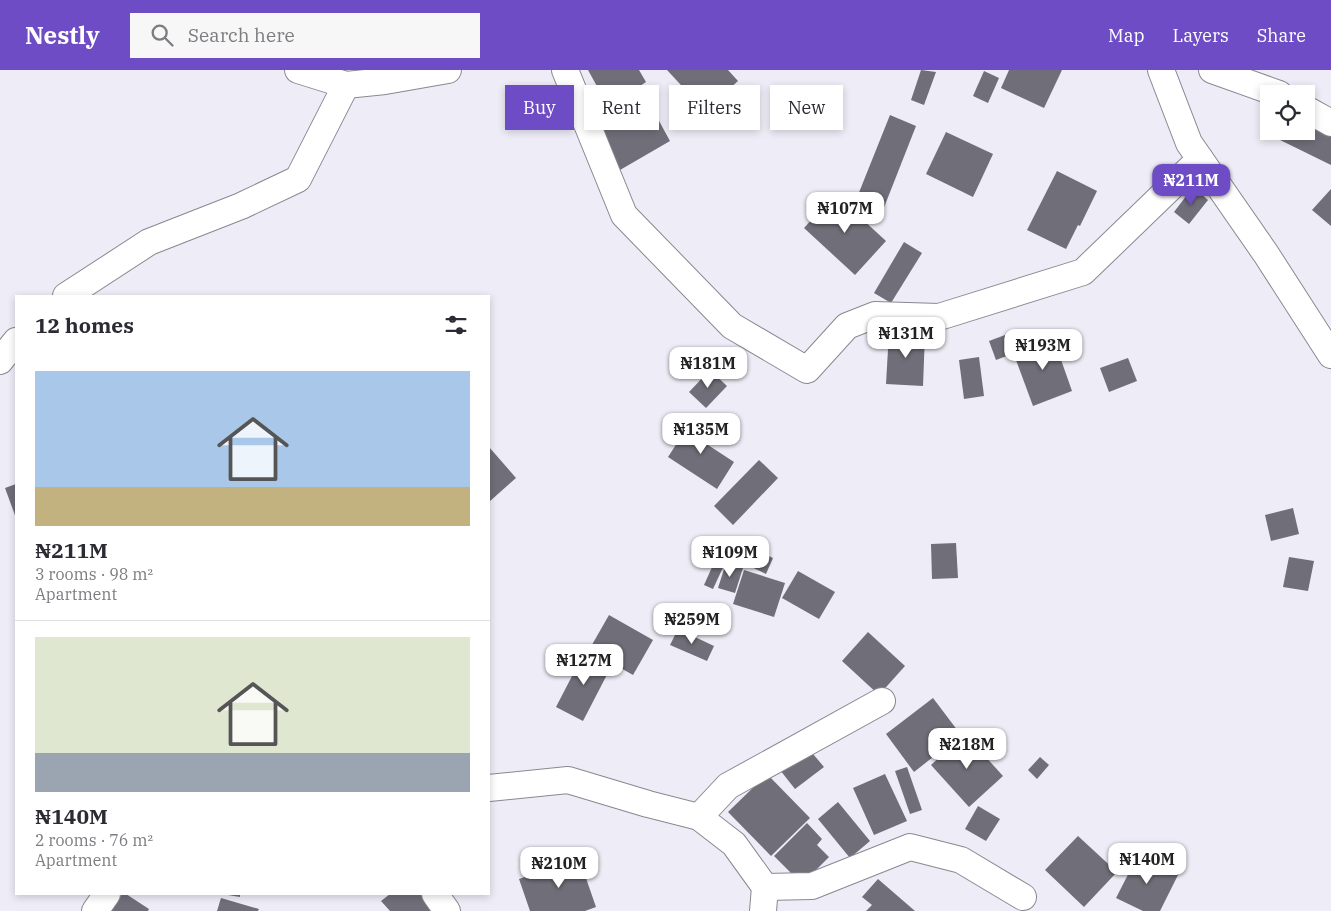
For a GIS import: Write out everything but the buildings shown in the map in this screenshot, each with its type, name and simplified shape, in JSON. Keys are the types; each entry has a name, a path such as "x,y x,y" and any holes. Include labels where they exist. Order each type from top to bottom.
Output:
{"street":[{"path":"298,70 346,86 448,70"},
{"path":"565,70 624,215 732,326 807,370 847,326 875,314 939,317 1083,272 1200,159"},
{"path":"1161,70 1189,143 1266,254 1331,355"},
{"path":"1212,70 1260,87"},
{"path":"68,295 149,242 241,206 298,179 346,86"},
{"path":"1315,114 1331,122"},
{"path":"0,361 15,342"},
{"path":"699,817 728,786 882,701"},
{"path":"490,788 568,780 699,817 734,844 764,899 812,886 910,847 961,860 1023,897"},
{"path":"95,911 106,895"},
{"path":"436,895 447,911"}]}
